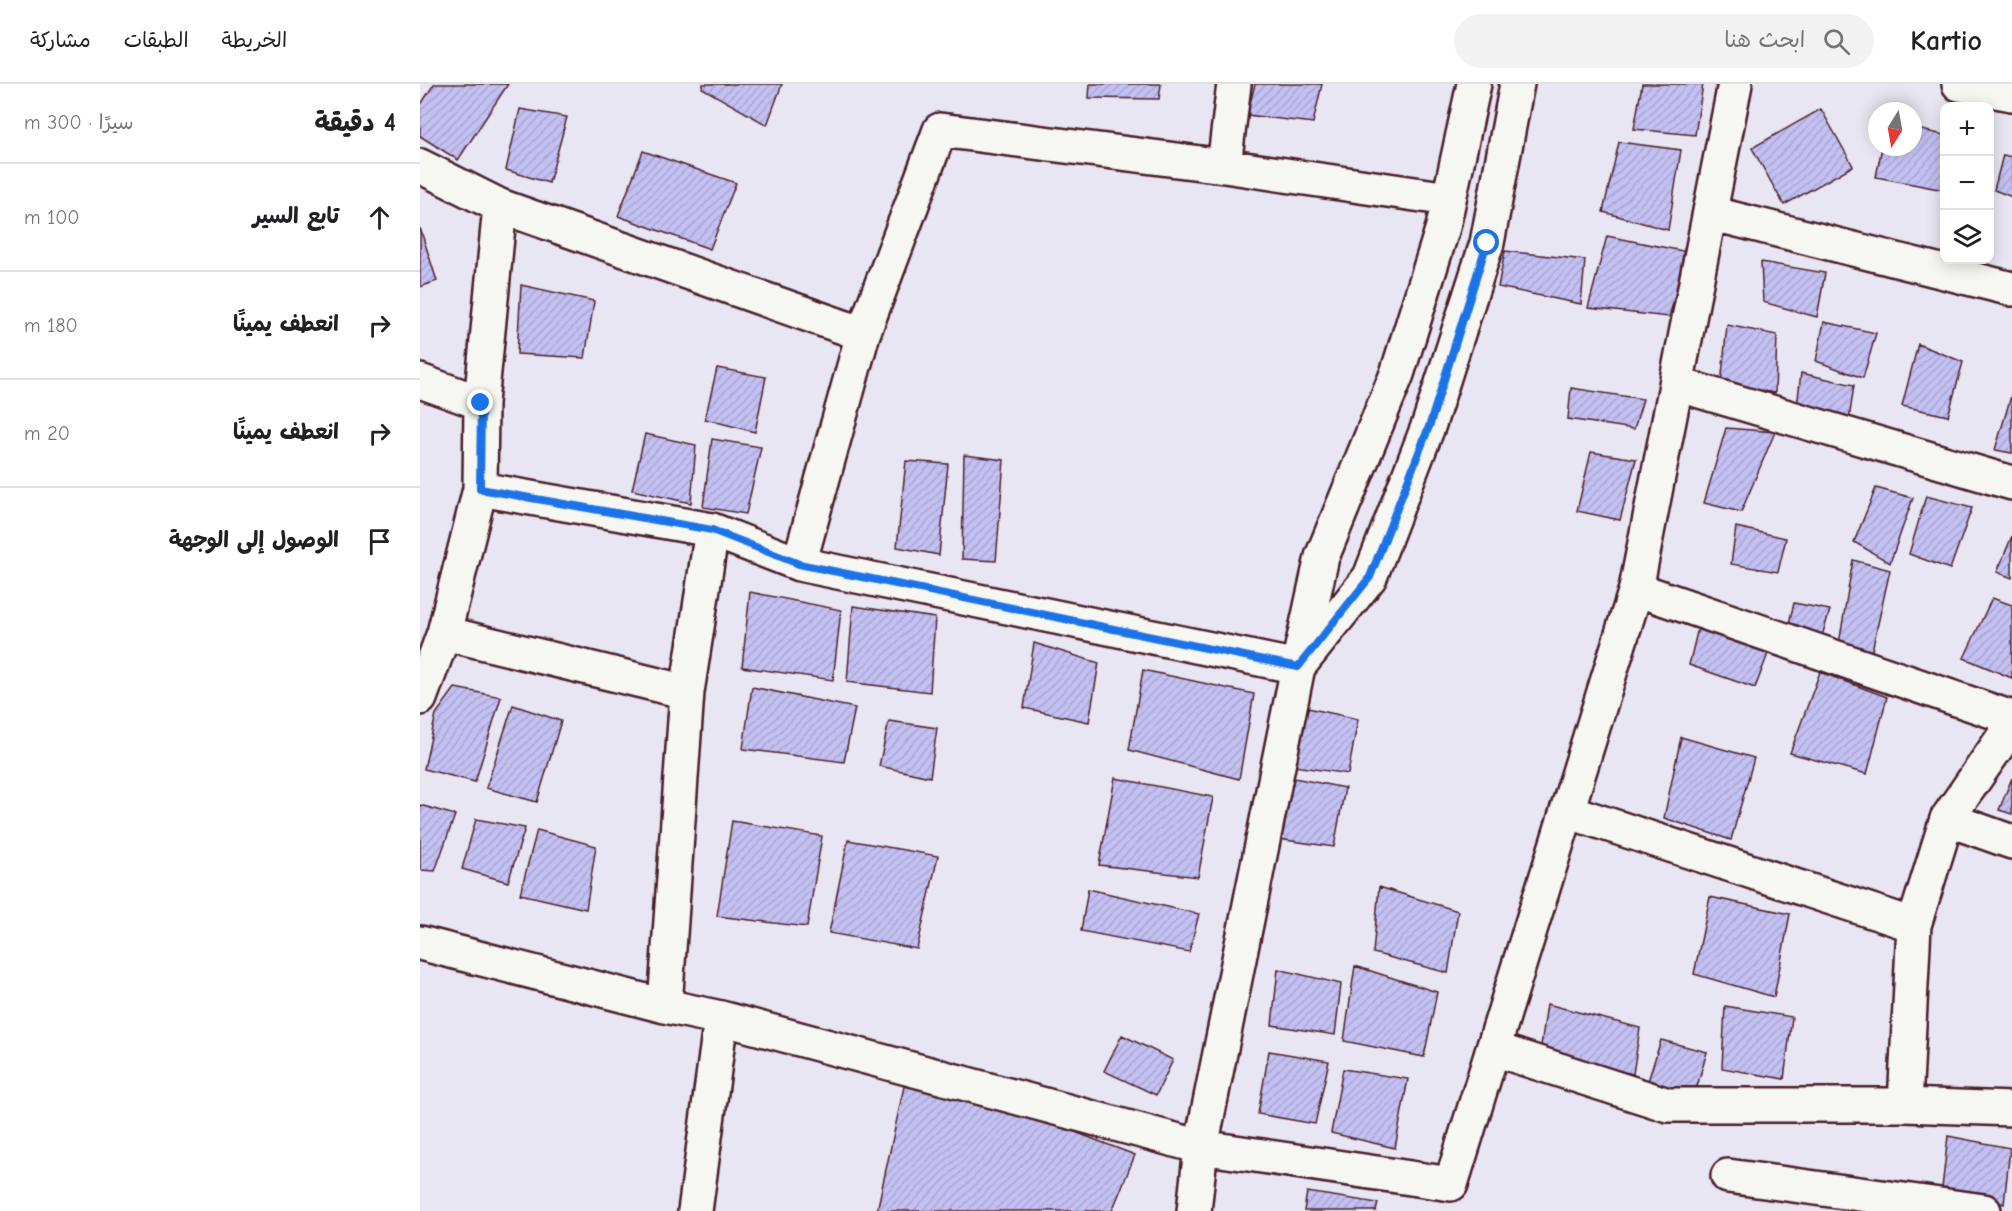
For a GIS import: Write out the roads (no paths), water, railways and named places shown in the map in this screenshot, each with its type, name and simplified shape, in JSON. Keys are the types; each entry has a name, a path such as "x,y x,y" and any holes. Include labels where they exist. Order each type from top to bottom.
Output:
{"street":[{"path":"1224,166 1234,84"},
{"path":"1194,1211 1201,1147 1322,557 1396,374 1443,226 1474,84"},
{"path":"1298,667 1370,577 1430,424 1487,243 1517,84"},
{"path":"420,943 665,1006 722,1018 1201,1147 1451,1184 1636,589 1735,84"},
{"path":"1959,84 2012,94"},
{"path":"799,564 863,334 940,130 1224,166 1449,199"},
{"path":"420,166 500,206 863,334"},
{"path":"420,698 444,633 480,489 481,403 500,206"},
{"path":"1710,213 2012,289"},
{"path":"420,381 481,403"},
{"path":"1676,384 2012,483"},
{"path":"480,489 712,530 799,564 1298,667"},
{"path":"665,1006 687,692 712,530"},
{"path":"1636,589 2012,718"},
{"path":"444,633 687,692"},
{"path":"1905,1105 1914,925 1947,819 2012,725"},
{"path":"1567,811 1914,925"},
{"path":"1947,819 2012,842"},
{"path":"694,1211 722,1018"},
{"path":"1494,1049 1668,1105 1905,1105 2012,1109"},
{"path":"1728,1176 1984,1211"}]}
